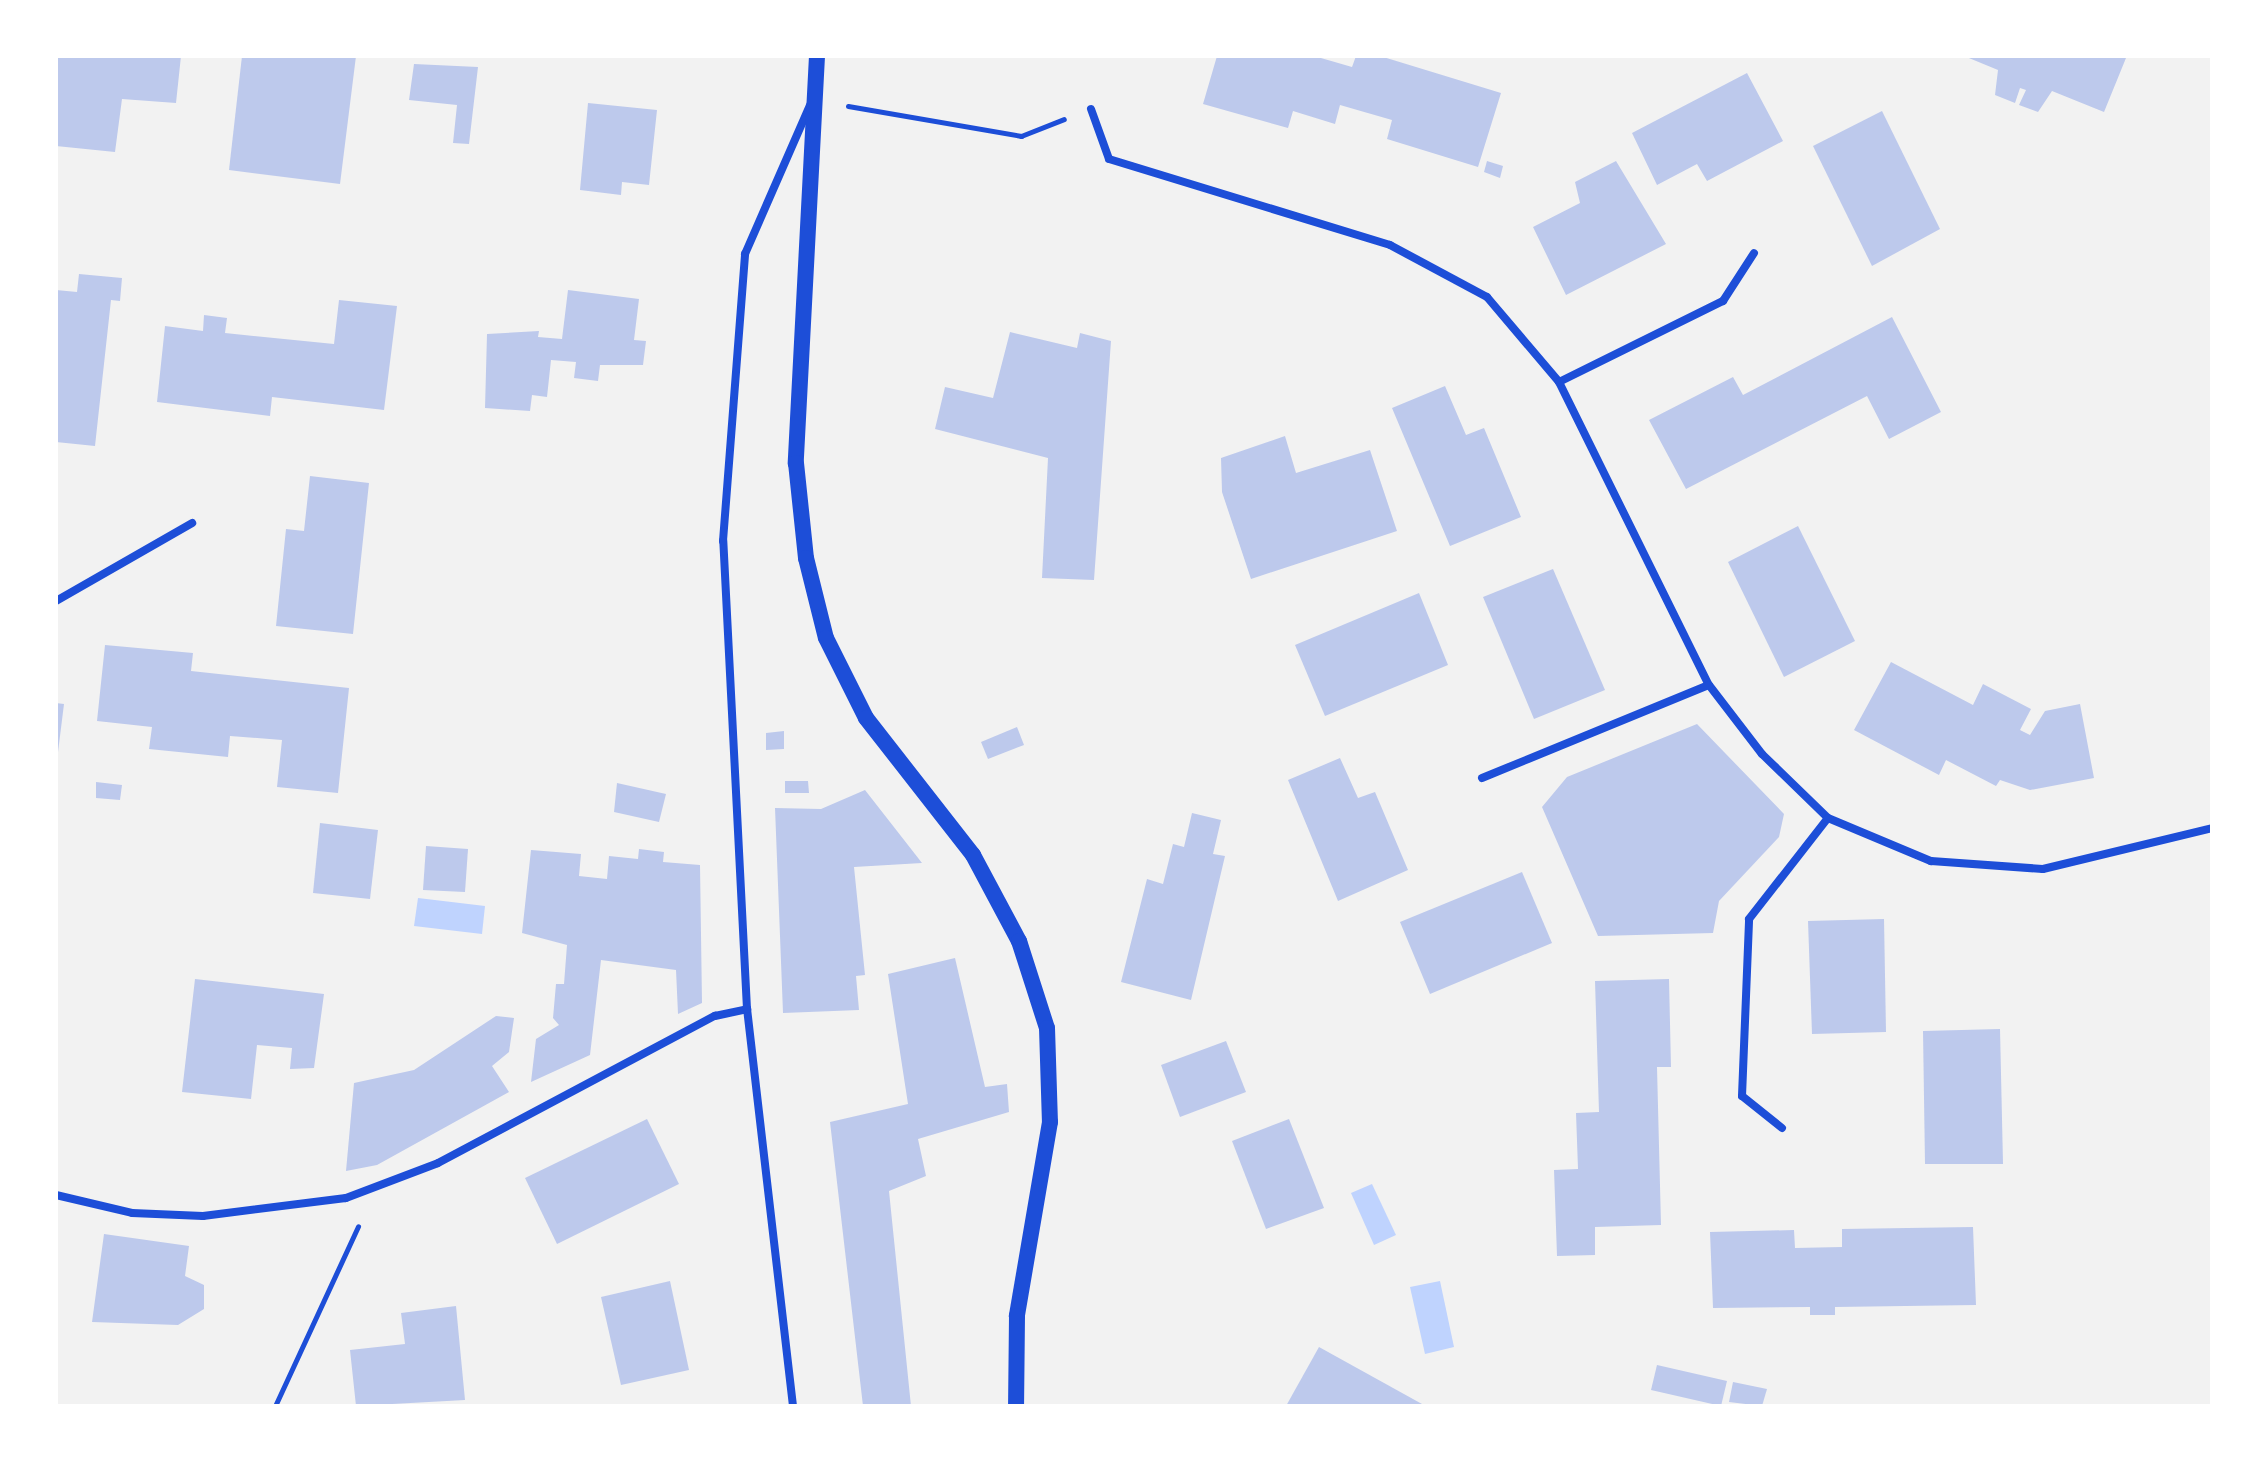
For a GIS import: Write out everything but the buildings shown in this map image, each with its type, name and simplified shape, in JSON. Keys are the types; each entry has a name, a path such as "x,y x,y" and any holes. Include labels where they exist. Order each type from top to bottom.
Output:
{"main road":[{"path":"817,56 812,100 796,463 806,558 826,638 866,718 973,855 1019,941 1047,1028 1050,1122 1017,1316 1016,1406"}],"street":[{"path":"793,1406 747,1009 723,541 745,254 812,100"},
{"path":"1091,109 1109,159 1390,245 1487,297 1559,382 1709,685 1762,754 1828,818 1931,861 2043,869 2212,828"},
{"path":"1559,382 1723,301 1754,253"},
{"path":"56,601 192,523"},
{"path":"1482,778 1709,685"},
{"path":"1782,1128 1742,1096 1749,919 1828,818"},
{"path":"56,1195 132,1213 203,1216 346,1198 438,1163 715,1016 747,1009"}],"path":[{"path":"812,100 1021,136 1091,109"},
{"path":"275,1406 326,1282 385,1184"}],"water":[{"path":"418,898 485,906 482,934 414,926"},
{"path":"1372,1184 1396,1235 1374,1245 1351,1193"},
{"path":"1440,1281 1454,1347 1425,1354 1410,1287"}]}
